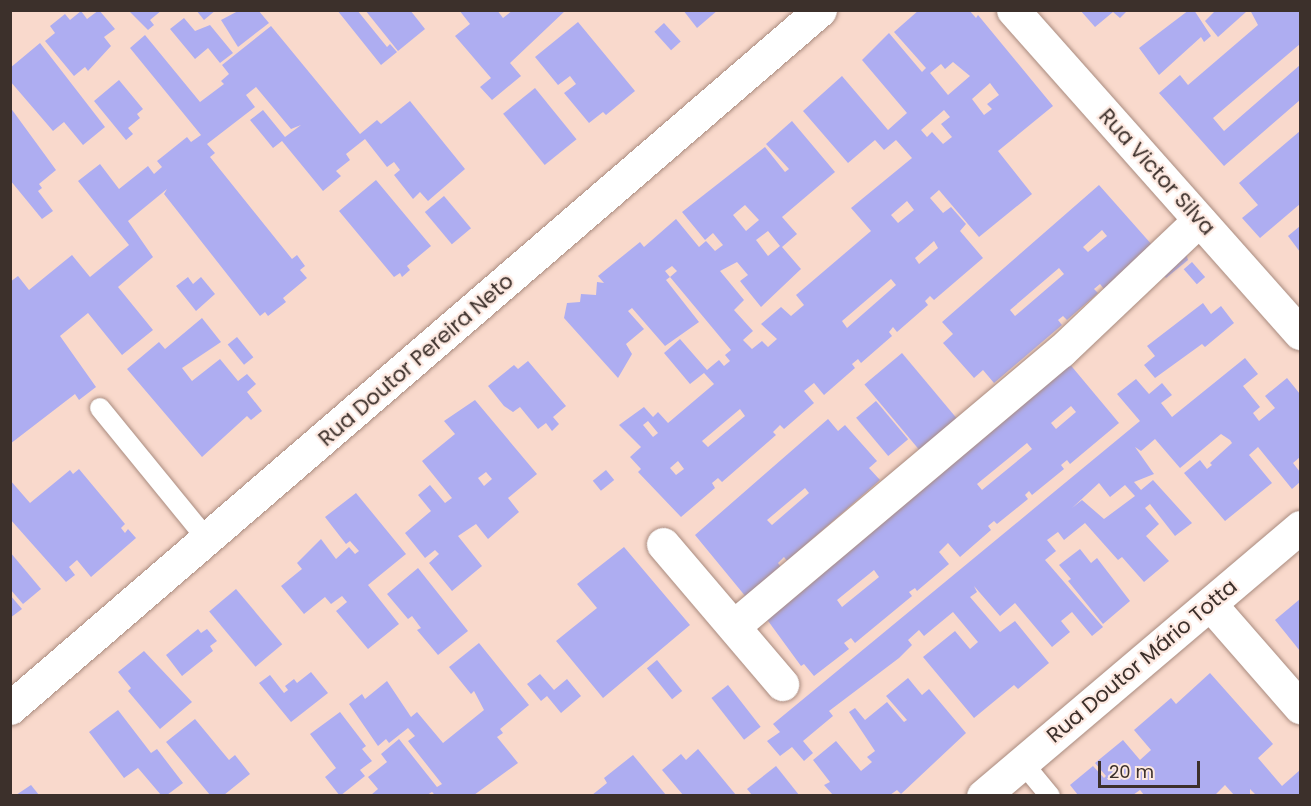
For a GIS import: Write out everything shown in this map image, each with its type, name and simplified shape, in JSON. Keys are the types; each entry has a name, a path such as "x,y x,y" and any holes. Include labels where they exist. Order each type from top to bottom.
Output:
{"street":[{"name":"Rua Doutor Pereira Neto","path":"10,708 820,10"},
{"name":"Rua Victor Silva","path":"1013,10 1300,333"},
{"path":"734,626 1061,351 1199,220"},
{"name":"Rua Doutor Mário Totta","path":"983,795 1300,527"},
{"path":"663,544 782,684"},
{"path":"1210,604 1300,707"}],"lane":[{"path":"100,408 207,539"},
{"path":"1022,762 1050,795"}],"building":[{"path":"99,10 115,29 104,37 111,46 88,71 85,67 74,76 45,41 55,33 50,26 65,14 70,20 81,11 87,19"},
{"path":"128,10 162,10 150,20 154,25 148,30"},
{"path":"196,10 216,10 204,20"},
{"path":"240,10 258,10 269,23 238,47 221,20"},
{"path":"337,10 357,10 387,47 390,44 397,52 381,65"},
{"path":"365,10 410,10 425,29 398,51"},
{"path":"459,10 497,10 503,18 513,10 566,10 510,63 521,76 492,100 480,87 491,78 455,36 470,24"},
{"path":"683,10 718,10 697,28"},
{"path":"919,10 969,10 976,18 978,15 1053,106 998,151 1032,194 979,237 939,190 930,198 943,213 951,207 966,224 960,231 983,258 934,300 930,296 925,301 928,305 897,332 893,327 889,332 892,336 861,363 858,359 852,364 855,368 824,395 814,383 804,391 814,403 784,429 780,425 773,432 776,435 722,482 718,478 712,483 715,488 681,517 638,472 641,469 630,457 641,447 619,425 644,407 653,417 658,412 668,423 714,384 704,373 690,384 664,353 680,339 707,370 719,360 724,366 730,361 725,355 731,350 670,277 666,280 699,322 665,346 632,308 628,311 644,329 626,344 632,354 618,378 564,318 567,303 580,302 581,294 596,295 597,282 604,283 598,276 640,242 644,247 676,219 699,247 706,241 715,251 723,245 713,233 705,240 682,212 765,147 785,172 789,169 766,144 792,121 835,172 782,217 797,234 782,247 801,269 761,307 740,281 748,275 737,262 720,271 744,300 734,310 753,331 743,340 752,349 762,341 768,347 777,339 761,324 781,307 791,316 804,305 796,295 871,231 851,208 912,158 896,140 884,150 875,140 848,163 803,111 842,76 888,130 907,113 862,60 889,33 922,72 926,68 894,32","holes":["953,62 970,76 948,95 930,73 941,64 945,69","990,83 999,95 987,104 992,109 984,115 972,99","944,110 950,117 941,124 952,137 943,144 932,132 927,137 921,130","907,201 914,210 898,223 891,215","745,205 759,220 746,231 733,215","768,231 780,246 768,256 756,240","934,241 938,248 919,264 915,258","672,266 677,271 670,277 665,271","891,279 896,285 847,328 842,321","740,409 745,416 708,447 702,441","648,421 658,433 653,437 643,425","678,461 684,469 676,475 670,468"]},
{"path":"1080,10 1128,10 1120,18 1113,12 1095,27"},
{"path":"1189,10 1194,10 1211,36 1204,42 1201,37 1159,75 1139,48"},
{"path":"1216,10 1244,10 1246,12 1218,37 1205,21"},
{"path":"1250,10 1300,10 1300,44 1213,118 1224,131 1300,65 1300,100 1224,166 1159,93 1180,75 1188,85 1258,25"},
{"path":"184,18 195,31 210,25 233,53 220,63 208,48 195,59 170,29"},
{"path":"578,22 635,91 606,115 603,112 589,123 564,93 576,84 570,76 558,85 535,57"},
{"path":"664,23 681,42 671,50 654,32"},
{"path":"271,26 360,134 377,120 381,124 410,101 465,169 428,201 420,192 413,199 394,175 400,170 394,162 387,167 365,139 346,154 350,160 336,171 341,176 323,191 282,141 273,148 250,120 263,110 285,137 301,125 291,129 256,87 246,95 255,107 207,144 215,153 210,157 292,259 297,255 305,266 300,270 307,278 283,298 286,302 268,316 265,312 260,316 164,194 167,189 128,221 153,257 118,287 153,330 122,355 88,313 60,336 96,387 79,400 75,394 10,444 10,282 18,276 29,290 72,255 90,277 129,245 78,181 100,164 119,189 148,166 154,174 162,167 157,161 187,137 191,142 201,135 130,48 145,35 200,102 224,84 221,81 229,74 222,65"},
{"path":"40,43 105,127 83,145 64,122 53,131 10,81 10,68"},
{"path":"119,80 143,109 137,114 140,118 128,128 133,134 126,140 94,101"},
{"path":"535,88 577,139 545,165 503,114"},
{"path":"10,107 56,170 39,184 42,188 38,191 53,211 42,219 10,180"},
{"path":"1300,131 1300,204 1260,238 1242,218 1258,205 1239,183"},
{"path":"376,180 431,246 407,266 410,270 402,277 400,273 394,277 339,211"},
{"path":"1099,185 1153,246 1104,289 1100,284 1094,289 1098,293 1067,320 1063,316 1058,320 1062,325 994,383 983,370 974,378 943,343 953,334 942,322","holes":["1102,230 1107,236 1088,252 1083,247","1059,268 1064,274 1015,316 1010,310"]},
{"path":"444,196 471,228 452,244 425,212"},
{"path":"1300,226 1300,252 1288,236"},
{"path":"1185,251 1188,260 1166,278 1157,268"},
{"path":"1192,262 1205,277 1197,284 1184,269"},
{"path":"188,277 193,284 201,277 215,294 196,311 176,286"},
{"path":"1203,303 1211,314 1221,306 1234,323 1205,347 1202,344 1155,378 1144,365 1155,356 1147,346"},
{"path":"202,318 221,342 182,368 192,381 220,359 238,381 247,374 256,384 247,392 262,411 251,420 247,416 202,457 127,369 159,342 165,349"},
{"path":"237,337 253,357 244,365 228,345"},
{"path":"902,353 957,419 920,450 864,384"},
{"path":"1245,358 1258,374 1243,386 1260,407 1253,413 1259,421 1275,408 1265,396 1287,378 1300,394 1300,457 1293,463 1300,472 1300,482 1292,489 1258,447 1249,455 1272,483 1225,521 1184,473 1200,460 1207,469 1212,465 1210,463 1232,443 1230,440 1221,434 1180,468 1155,439 1141,451 1135,447 1154,474 1134,482 1141,490 1153,480 1192,523 1175,536 1150,504 1145,508 1159,524 1146,536 1169,561 1144,582 1122,557 1118,560 1085,523 1064,540 1058,532 1047,540 1056,551 1045,560 1103,627 1092,636 1072,612 1061,621 1070,632 1052,647 1015,603 1000,616 974,586 977,592 970,597 1000,632 1015,621 1049,663 1018,689 1014,685 974,718 923,657 955,631 970,649 978,642 953,612 924,636 919,630 908,640 912,645 899,658 829,711 833,716 803,741 813,753 804,761 792,747 780,756 767,741 780,732 773,724 1140,421 1117,394 1136,379 1149,394 1162,383 1172,395 1161,403 1172,417","holes":["1099,483 1110,497 1125,485 1135,496 1104,519 1082,500 1072,508"]},
{"path":"528,361 566,406 553,417 559,424 552,431 546,423 538,429 520,407 513,412 504,406 488,386 514,365 518,369"},
{"path":"1068,362 1119,423 1070,464 1067,460 1061,465 1064,469 1032,495 1029,491 1025,495 1028,499 997,524 994,521 988,526 991,530 960,557 948,543 939,552 949,564 917,591 915,588 909,592 912,596 855,643 851,638 844,643 849,649 814,676 804,664 801,666 763,614","holes":["1071,406 1076,412 1056,429 1051,423","1027,443 1032,449 982,490 977,484","874,570 879,577 842,607 837,600"]},
{"path":"475,400 537,474 508,498 519,512 488,539 476,524 458,536 482,566 452,591 429,563 439,554 435,550 425,558 405,533 431,511 418,495 430,485 445,503 452,498 422,461 455,434 444,421","holes":["486,472 492,479 484,486 478,478"]},
{"path":"876,401 908,439 888,456 856,418"},
{"path":"828,419 838,431 845,425 877,461 869,468 880,480 787,561 784,557 778,563 781,567 746,597 695,535","holes":["805,488 809,493 772,525 767,520"]},
{"path":"79,469 125,524 121,528 125,533 128,529 136,538 91,577 77,560 69,567 75,575 66,582 10,519 10,480 30,503 70,470 73,474"},
{"path":"606,470 614,480 601,491 593,481"},
{"path":"356,493 406,554 368,585 399,624 368,649 336,611 347,602 342,596 331,604 325,597 304,614 281,586 302,569 297,563 321,539 336,559 349,547 355,554 359,551 350,541 346,544 325,517"},
{"path":"624,547 690,625 603,698 556,641 597,608 577,584"},
{"path":"1080,549 1091,563 1097,558 1130,601 1103,624 1068,581 1071,579 1059,565"},
{"path":"10,552 41,589 23,604 10,589"},
{"path":"418,568 468,631 438,655 417,630 421,628 412,616 408,619 387,594"},
{"path":"236,589 282,644 255,667 209,611"},
{"path":"10,595 22,609 10,618"},
{"path":"1300,599 1300,651 1275,620"},
{"path":"198,629 201,633 207,629 217,641 210,646 213,651 182,676 166,655"},
{"path":"479,643 529,705 500,729 503,733 497,737 518,763 474,795 435,795 432,792 427,795 371,795 378,789 368,777 387,762 381,754 399,739 437,787 442,784 408,741 415,736 408,728 389,743 386,739 378,746 349,704 362,694 365,699 387,681 411,717 417,712 443,743 484,710 474,691 471,694 449,667"},
{"path":"144,651 192,702 160,729 128,691 131,688 118,672"},
{"path":"657,660 682,691 672,699 647,668"},
{"path":"311,672 328,693 291,722 259,683 270,675 284,693 288,690 285,686 294,679 297,683"},
{"path":"1210,673 1273,744 1258,758 1282,786 1300,770 1300,795 1256,795 1250,789 1250,795 1234,795 1225,785 1215,795 1144,795 1140,790 1133,795 1078,795 1070,785 1093,766 1104,778 1106,776 1095,763 1123,740 1140,760 1151,750 1134,730 1171,698 1176,704"},
{"path":"540,674 554,690 567,679 581,696 561,713 547,696 541,701 527,684"},
{"path":"908,678 922,695 929,689 966,733 901,794 897,790 890,795 833,795 824,785 830,782 813,760 836,741 861,771 872,762 867,757 875,751 849,712 855,708 865,720 887,702 904,722 907,720 886,696"},
{"path":"728,685 761,727 744,740 711,698"},
{"path":"118,710 151,753 157,749 183,783 167,795 161,795 138,768 124,778 89,732"},
{"path":"340,712 366,746 362,749 372,761 360,770 365,776 340,796 325,777 336,768 310,734"},
{"path":"195,719 229,760 235,755 250,774 224,795 210,795 166,742"},
{"path":"698,749 736,795 683,795 662,770 681,754 686,760"},
{"path":"633,755 666,795 592,795 607,783 604,778"},
{"path":"776,766 799,795 752,795 747,789"},
{"path":"31,785 39,795 16,795"}]}
